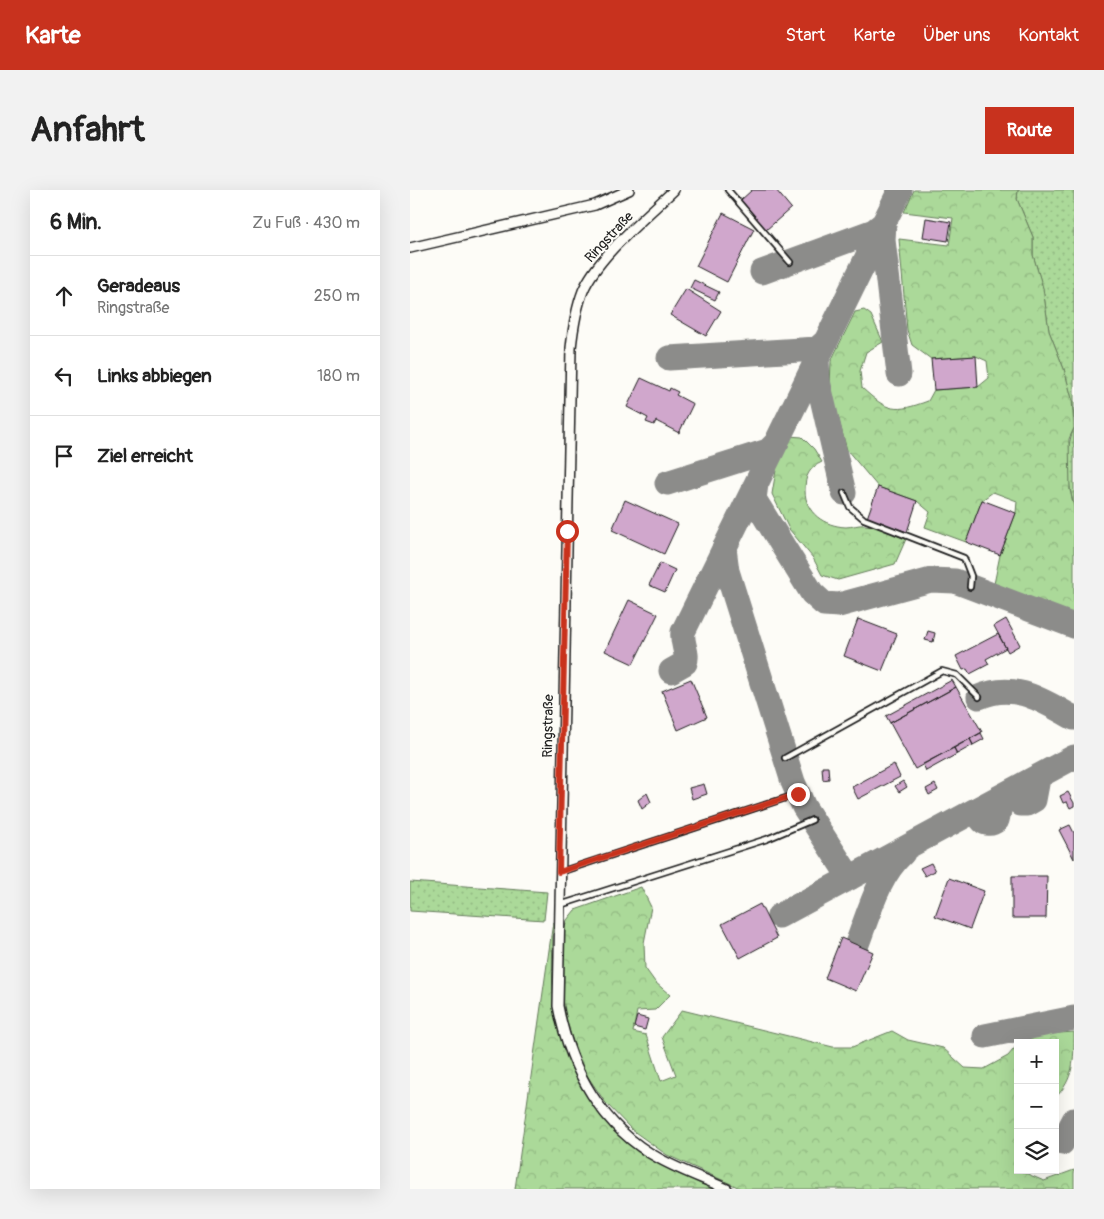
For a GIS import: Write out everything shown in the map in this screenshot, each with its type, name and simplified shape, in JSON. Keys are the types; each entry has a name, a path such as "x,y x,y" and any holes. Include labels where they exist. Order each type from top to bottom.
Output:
{"street":[{"path":"410,248 595,205 629,190"},
{"name":"Ringstraße","path":"674,190 599,265 584,290 575,315 571,348 559,872 558,1006 563,1034 583,1082 601,1109 621,1130 659,1159 727,1189"}],"lane":[{"path":"728,190 790,262"},
{"path":"844,493 850,507 864,519 964,558 971,576 970,587"},
{"path":"786,758 942,671 957,675 979,696"},
{"path":"559,872 798,794"},
{"path":"559,905 767,839 812,820"}],"green space":[{"path":"914,190 1018,190 1017,199 1033,237 1033,255 1043,288 1049,331 1064,369 1072,399 1074,428 1069,439 1070,490 1074,507 1074,614 994,584 1000,555 1016,513 1017,501 993,492 982,500 966,542 925,527 930,512 917,501 878,487 847,450 830,388 831,361 855,312 864,310 871,315 883,342 866,352 860,371 862,388 886,406 892,408 907,407 928,401 934,390 978,387 989,378 987,361 976,356 931,359 912,345 907,330 899,239 949,245 953,218 904,212"},
{"path":"1018,190 1074,190 1074,419 1072,399 1064,369 1049,331 1043,289 1033,255 1033,237 1017,199"},
{"path":"1074,428 1074,507 1070,488 1068,457"},
{"path":"789,436 802,437 814,449 822,462 811,470 806,481 806,498 812,512 830,524 846,527 870,526 906,539 895,564 838,580 822,575 813,558 789,529 772,494 777,464"},
{"path":"410,882 547,892 544,920 410,911"},
{"path":"641,887 651,907 644,943 645,968 655,982 670,995 655,1010 637,1011 633,1032 646,1035 661,1081 676,1075 662,1037 682,1010 833,1047 852,1047 892,1031 908,1040 943,1048 965,1068 984,1069 1008,1056 1014,1049 1014,1174 1027,1174 1044,1181 1074,1170 1074,1189 742,1189 667,1155 632,1130 605,1102 582,1068 568,1027 562,994 563,932 567,920 575,910"},
{"path":"553,922 553,984 557,1021 563,1045 583,1089 612,1126 630,1143 670,1170 716,1189 515,1189"},
{"path":"1074,1032 1072,1069 1066,1084 1059,1093 1059,1039 1031,1039 1045,1034"}],"building":[{"path":"752,190 776,190 791,208 766,230 741,200"},
{"path":"723,213 754,229 727,282 696,266"},
{"path":"926,218 951,222 948,241 923,237"},
{"path":"694,280 719,292 715,300 690,288"},
{"path":"686,289 721,311 706,336 670,315"},
{"path":"976,356 978,387 934,390 931,359"},
{"path":"641,378 669,391 670,388 678,392 676,395 693,404 679,433 656,421 654,425 646,422 648,418 627,407"},
{"path":"878,487 917,501 907,532 867,518"},
{"path":"625,500 678,524 664,554 612,530"},
{"path":"982,500 1016,513 1000,555 966,542"},
{"path":"660,563 675,570 665,592 649,585"},
{"path":"629,600 658,614 633,664 605,651"},
{"path":"858,619 897,634 882,671 844,656"},
{"path":"1006,619 1020,645 1008,652 994,626"},
{"path":"928,631 935,633 933,642 925,640"},
{"path":"998,634 1006,648 986,659 989,664 970,674 967,669 963,670 956,656"},
{"path":"691,679 707,717 678,730 662,691"},
{"path":"952,680 956,687 890,723 886,716"},
{"path":"956,687 982,732 915,769 890,723"},
{"path":"981,733 984,739 973,745 970,739"},
{"path":"970,739 973,745 957,754 954,748"},
{"path":"954,748 957,754 926,771 923,764"},
{"path":"894,764 900,777 858,799 852,787"},
{"path":"822,767 828,767 829,779 823,780"},
{"path":"903,781 907,787 899,792 895,786"},
{"path":"704,784 707,794 692,799 689,788"},
{"path":"935,784 938,790 929,795 926,789"},
{"path":"1068,792 1074,803 1074,806 1070,808 1067,802 1063,803 1060,796"},
{"path":"647,793 651,802 642,809 638,800"},
{"path":"1070,825 1074,833 1074,859 1059,830"},
{"path":"931,863 935,871 925,876 920,868"},
{"path":"1012,876 1047,876 1046,918 1012,918"},
{"path":"949,878 984,891 970,929 935,916"},
{"path":"760,904 777,938 740,958 722,924"},
{"path":"841,938 873,952 856,991 825,978"},
{"path":"637,1016 648,1019 645,1030 634,1027"}],"taxiway":[{"path":"900,190 756,484 754,499 812,593 824,604 839,605 931,580 955,581 1074,626"},
{"path":"762,272 874,231 884,223 883,240 899,374"},
{"path":"669,358 817,349 826,341"},
{"path":"817,360 818,381 844,493"},
{"path":"667,483 768,451 777,442"},
{"path":"671,671 685,663 686,655 683,632 756,484"},
{"path":"724,548 727,571 793,782 804,807 850,878"},
{"path":"979,697 1005,691 1017,692 1051,705 1074,718"},
{"path":"779,916 1074,757"},
{"path":"1021,786 1016,791 1016,798 1021,804 1027,804 1034,800 1037,784"},
{"path":"982,807 980,815 983,821 986,823 993,822 997,820 1001,802"},
{"path":"857,944 881,884 894,862 903,853"},
{"path":"985,1036 1074,1018"},
{"path":"1062,1143 1074,1120"}],"route":[{"path":"567,531 559,872 798,794"}]}
